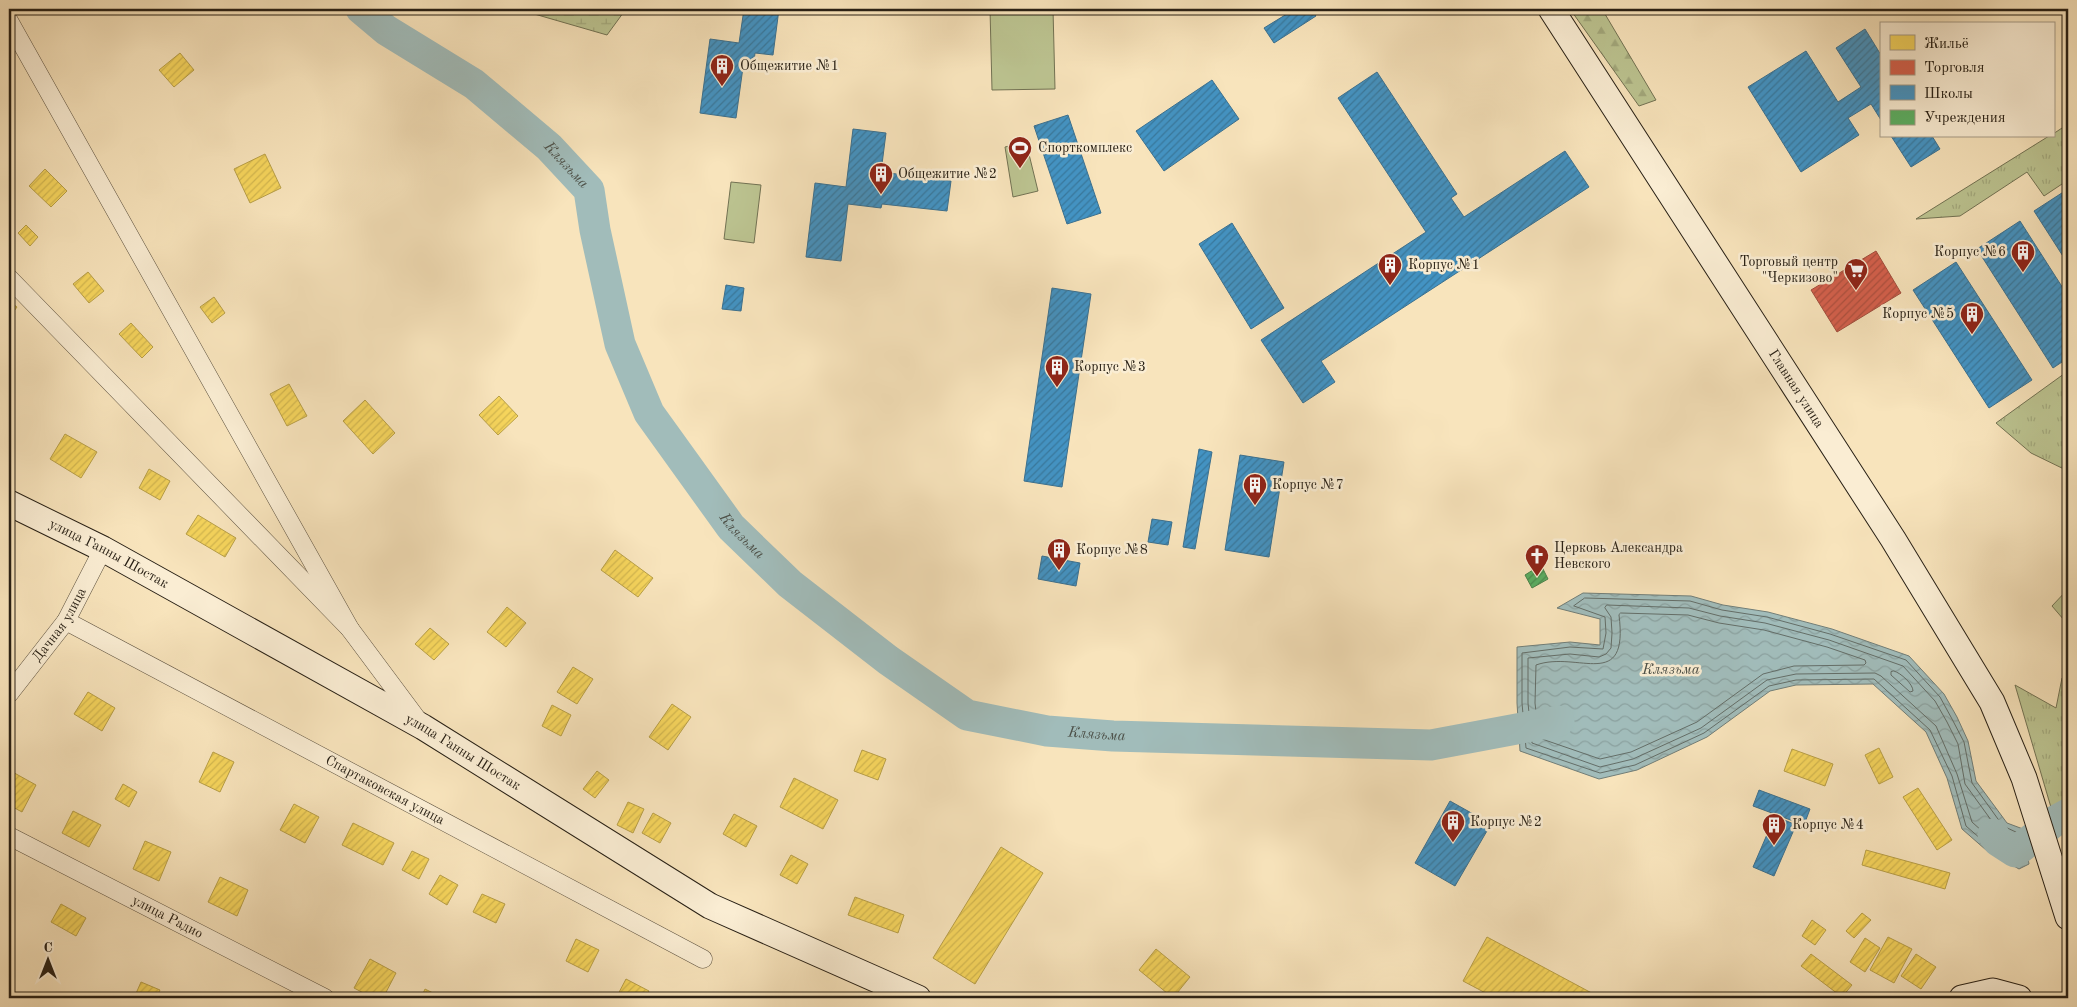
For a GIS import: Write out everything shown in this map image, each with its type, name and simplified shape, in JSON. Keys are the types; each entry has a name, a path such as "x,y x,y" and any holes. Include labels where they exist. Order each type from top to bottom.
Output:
{"main road":[{"name":"Главная улица","path":"1551,9 1898,548 1992,702 2024,778 2062,893 2068,917"},
{"name":"улица Ганны Шостак","path":"9,503 103,549 423,727 710,906 918,998"},
{"path":"1962,998 1993,991 2020,998"}],"street":[{"path":"9,21 350,629 423,727"},
{"path":"9,278 350,629"},
{"name":"Дачная улица","path":"9,694 66,621 103,549"},
{"name":"Спартаковская улица","path":"66,621 703,959"},
{"name":"улица Радио","path":"9,836 325,998"}],"green space":[{"path":"517,9 626,9 607,35"},
{"path":"990,9 1053,9 1055,89 992,90"},
{"path":"1570,9 1602,9 1656,100 1639,106"},
{"path":"2068,124 2068,180 2044,196 2027,172 1960,216 1916,219 2046,138 2054,138 2054,133"},
{"name":"Спорткомплекс","path":"1026,142 1038,191 1013,197 1005,147"},
{"path":"731,182 761,185 754,243 724,239"},
{"path":"2068,371 2068,471 2031,453 1996,423"},
{"path":"2068,589 2068,618 2064,620 2052,606"},
{"path":"2068,674 2068,812 2055,821 2015,685 2056,708 2062,678"}],"water":[{"name":"Клязьма","path":"1583,593 1691,596 1723,605 1768,612 1832,629 1909,656 1944,694 1957,717 1968,741 1976,781 2007,823 2023,829 2029,864 2019,869 1986,850 1962,829 1947,778 1926,732 1873,684 1796,685 1770,691 1707,737 1637,770 1599,779 1520,751 1517,703 1517,647 1570,642 1600,645 1600,619 1557,608"}],"building: Жильё":[{"path":"180,53 194,70 174,87 159,70"},
{"path":"265,154 281,188 250,203 234,169"},
{"path":"45,169 67,191 51,207 29,186"},
{"path":"26,225 38,237 30,246 18,233"},
{"path":"88,272 104,291 89,303 73,284"},
{"path":"214,297 225,313 212,323 200,307"},
{"path":"9,301 17,307 9,318"},
{"path":"131,323 153,347 142,358 119,334"},
{"path":"289,384 307,416 287,426 270,394"},
{"path":"499,396 518,416 498,435 479,415"},
{"path":"365,400 395,433 373,454 343,421"},
{"path":"65,434 97,452 81,478 50,459"},
{"path":"149,469 170,481 160,500 139,488"},
{"path":"198,515 236,538 225,557 186,534"},
{"path":"615,550 653,578 638,597 601,570"},
{"path":"507,607 526,623 506,647 487,632"},
{"path":"430,628 449,644 434,660 415,644"},
{"path":"573,667 593,679 577,704 557,692"},
{"path":"88,692 115,708 102,731 74,714"},
{"path":"672,704 691,717 668,750 649,737"},
{"path":"552,705 571,715 561,736 542,726"},
{"path":"1879,748 1893,777 1879,784 1865,755"},
{"path":"1792,749 1833,764 1825,786 1784,771"},
{"path":"862,750 886,759 878,780 854,771"},
{"path":"213,752 234,762 220,792 199,782"},
{"path":"9,770 36,785 22,812 9,805"},
{"path":"597,771 609,780 595,798 583,789"},
{"path":"794,778 838,800 823,829 780,807"},
{"path":"123,784 137,792 129,807 115,799"},
{"path":"1918,788 1952,840 1937,850 1903,797"},
{"path":"628,802 644,809 633,833 617,825"},
{"path":"294,804 319,817 305,843 280,830"},
{"path":"73,811 101,825 89,847 62,833"},
{"path":"653,813 671,823 660,843 642,833"},
{"path":"734,814 757,826 746,847 723,834"},
{"path":"353,823 394,843 383,865 342,845"},
{"path":"145,841 171,852 159,881 133,869"},
{"path":"1001,847 1043,873 975,984 933,958"},
{"path":"1866,850 1950,873 1945,889 1862,865"},
{"path":"412,851 429,859 419,879 402,870"},
{"path":"791,855 808,864 797,884 780,875"},
{"path":"440,875 458,885 447,905 429,894"},
{"path":"220,877 248,890 237,916 208,902"},
{"path":"482,894 505,904 496,923 473,912"},
{"path":"855,897 904,915 898,933 848,915"},
{"path":"61,904 86,918 76,936 51,922"},
{"path":"1862,913 1871,920 1854,938 1846,931"},
{"path":"1812,920 1826,930 1815,945 1802,936"},
{"path":"1487,937 1601,998 1495,998 1463,981"},
{"path":"1888,937 1912,949 1894,983 1870,970"},
{"path":"1865,938 1880,948 1865,972 1850,962"},
{"path":"576,939 599,950 588,972 566,961"},
{"path":"1156,949 1190,977 1173,998 1139,970"},
{"path":"1811,954 1852,985 1842,997 1801,966"},
{"path":"1916,954 1936,967 1921,989 1901,976"},
{"path":"370,959 396,973 383,998 373,998 354,988"},
{"path":"626,979 649,991 645,998 616,998"},
{"path":"141,982 160,990 156,998 134,998"},
{"path":"425,989 443,998 421,998"}],"building: Торговля":[{"name":"Торговый центр \"Черкизово\"","path":"1876,251 1901,293 1837,332 1811,290"}],"building: Школы":[{"name":"Общежитие №1","path":"744,9 779,9 773,55 755,53 754,62 744,60 736,118 700,113 710,39 739,43"},
{"path":"1295,9 1311,9 1316,16 1274,43 1264,28"},
{"path":"1865,29 1880,53 1880,118 1871,104 1848,118 1859,135 1801,172 1748,87 1806,51 1838,102 1861,87 1836,48"},
{"name":"Корпус №1","path":"1377,72 1457,194 1451,198 1464,217 1565,151 1589,187 1321,361 1335,382 1303,403 1261,340 1426,232 1338,98"},
{"path":"1212,80 1239,119 1164,171 1136,131"},
{"path":"1068,115 1101,213 1067,224 1034,126"},
{"name":"Общежитие №2","path":"853,129 886,133 881,172 951,181 947,211 882,204 881,208 848,204 841,261 806,257 815,183 846,187"},
{"path":"1892,138 1933,138 1940,149 1911,167"},
{"path":"2068,189 2068,264 2034,211"},
{"name":"Корпус №6","path":"2020,221 2068,296 2068,358 2053,368 1977,249"},
{"path":"1232,223 1284,308 1251,329 1199,244"},
{"name":"Корпус №5","path":"1956,262 2032,380 1989,408 1913,290"},
{"path":"726,285 744,288 741,311 722,309"},
{"name":"Корпус №3","path":"1052,288 1091,294 1062,487 1024,481"},
{"path":"1199,449 1212,452 1195,549 1183,547"},
{"name":"Корпус №7","path":"1240,455 1284,462 1269,557 1225,550"},
{"path":"1152,519 1172,522 1168,545 1148,542"},
{"name":"Корпус №8","path":"1042,556 1080,563 1076,586 1038,579"},
{"path":"1759,790 1810,809 1804,825 1753,806"},
{"name":"Корпус №2","path":"1450,801 1491,824 1455,886 1415,863"},
{"name":"Корпус №4","path":"1775,816 1796,825 1774,876 1753,867"}],"building: Учреждения":[{"name":"Церковь Александра Невского","path":"1541,565 1548,579 1532,588 1525,575"}],"waterway":[{"name":"Клязьма","path":"361,9 386,30 474,84 549,147 589,190 595,230 620,344 649,413 731,527 790,584 888,660 967,715 1047,731 1113,736 1431,745 1559,721"},
{"name":"Клязьма","path":"1993,834 1998,841 2015,852 2055,821 2068,814"}],"place":[{"name":"Общежитие №1","path":"722,87"},
{"name":"Спорткомплекс","path":"1020,169"},
{"name":"Общежитие №2","path":"881,195"},
{"name":"Корпус №6","path":"2023,273"},
{"name":"Корпус №1","path":"1390,286"},
{"name":"Торговый центр \"Черкизово\"","path":"1856,291"},
{"name":"Корпус №5","path":"1972,335"},
{"name":"Корпус №3","path":"1057,388"},
{"name":"Корпус №7","path":"1255,506"},
{"name":"Корпус №8","path":"1059,571"},
{"name":"Церковь Александра Невского","path":"1537,577"},
{"name":"Корпус №2","path":"1453,843"},
{"name":"Корпус №4","path":"1774,846"}]}
